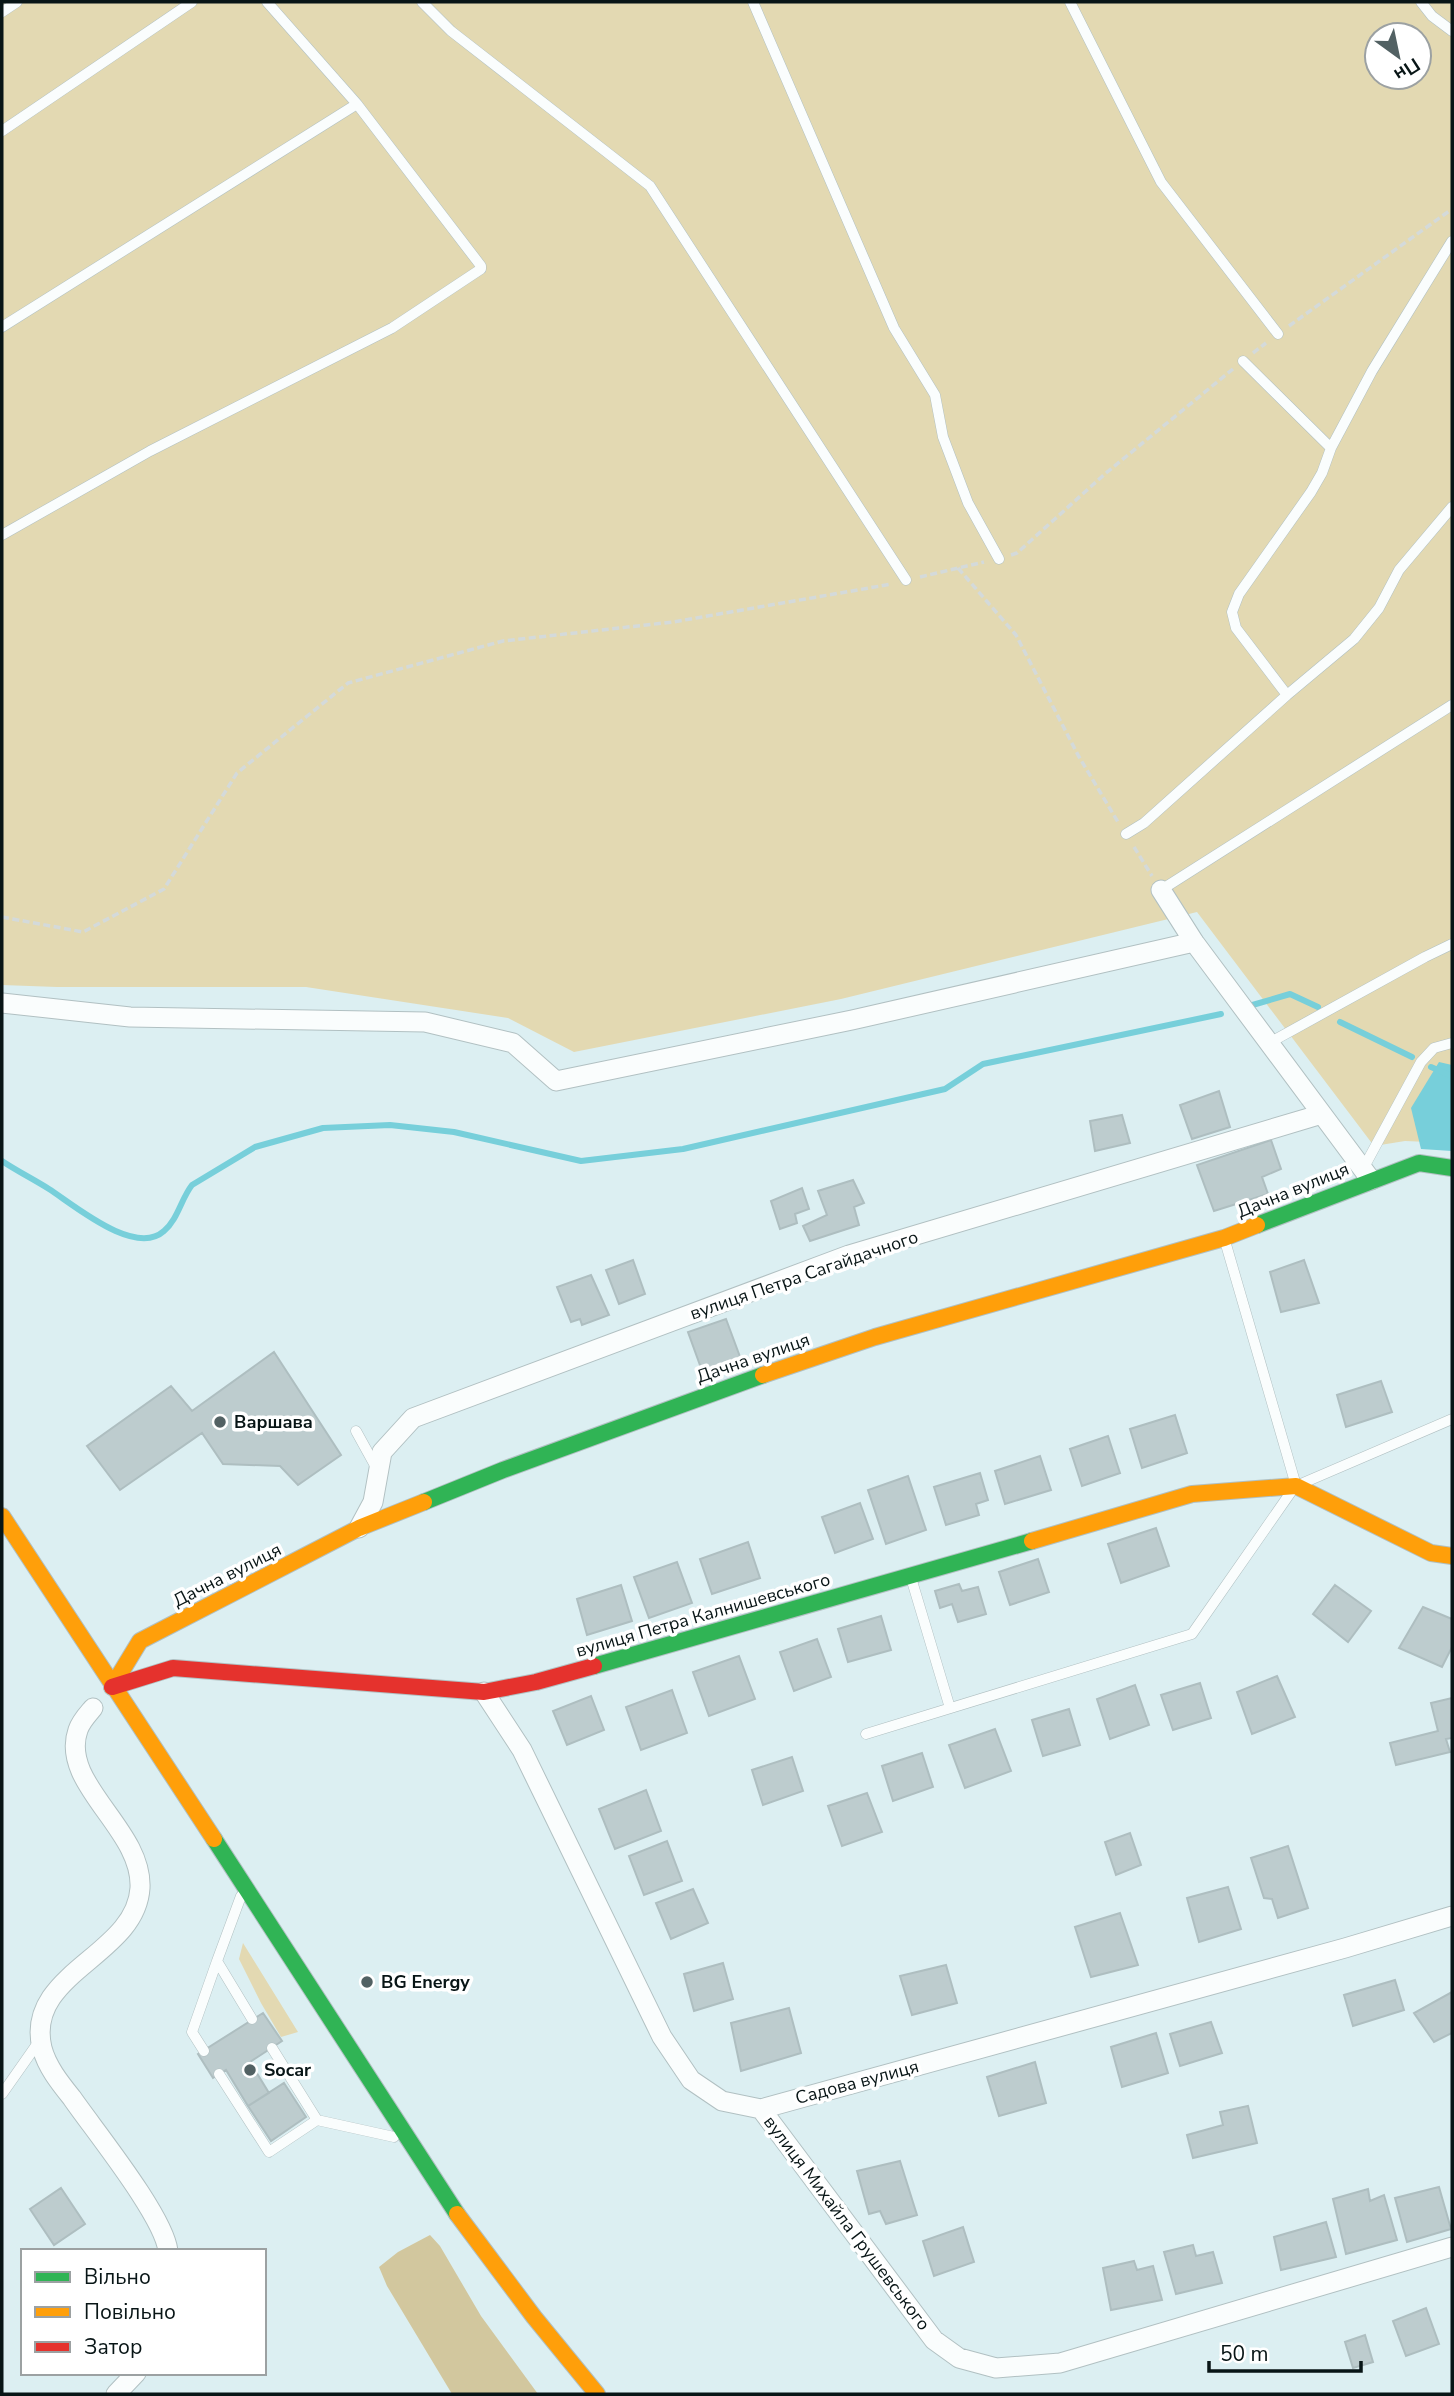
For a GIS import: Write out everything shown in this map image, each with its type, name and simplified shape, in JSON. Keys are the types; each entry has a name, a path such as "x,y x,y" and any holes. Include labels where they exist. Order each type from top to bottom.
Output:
{"main road":[{"name":"Дачна вулиця","path":"103,1697 140,1641 270,1567 503,1470 666,1409 862,1341 1224,1238 1367,1175 1419,1163 1452,1168"},
{"path":"1296,1486 1431,1553 1452,1556"},
{"name":"вулиця Петра Калнишевського","path":"103,1697 173,1668 484,1692 536,1682 911,1577 1192,1494 1296,1486"},
{"path":"2,1516 103,1697 245,1885 456,2213 534,2317 597,2394"}],"street":[{"path":"1161,890 1194,942 1367,1175"},
{"path":"2,1003 130,1017 425,1022 513,1043 556,1081 852,1020 1194,942"},
{"name":"вулиця Петра Сагайдачного","path":"359,1528 373,1502 382,1452 413,1418 849,1255 1322,1114"},
{"name":"Садова вулиця","path":"484,1692 522,1750 662,2037 691,2080 722,2101 761,2109 1331,1952 1452,1916"},
{"path":"103,1697 78,1730 76,1759 91,1789 133,1852 138,1865 137,1905 112,1939 50,1998 43,2013 40,2039 49,2067 143,2199 158,2225 167,2249"},
{"name":"вулиця Михайла Грушевського","path":"761,2109 934,2340 959,2358 996,2368 1060,2363 1452,2247"},
{"path":"116,2394 134,2375"}],"lane":[{"path":"2,12 17,2"},
{"path":"2,131 192,2"},
{"path":"2,535 150,452 392,328 481,269 462,239 357,104 267,2"},
{"path":"422,2 451,31 650,186 906,580"},
{"path":"753,2 894,328 935,395 943,437 968,503 999,559"},
{"path":"1070,2 1161,182 1278,334"},
{"path":"1420,2 1432,16 1452,31"},
{"path":"2,327 357,104"},
{"path":"1287,695 1237,628 1232,612 1245,583 1311,492 1372,371 1452,241"},
{"path":"1243,361 1331,448"},
{"path":"1126,834 1144,823 1354,639 1379,608 1399,570 1452,507"},
{"path":"1161,890 1452,705"},
{"path":"1269,1043 1452,944"},
{"path":"1367,1175 1421,1062 1434,1048 1452,1043"},
{"path":"1224,1238 1296,1486"},
{"path":"866,1734 1192,1634 1296,1486 1452,1419"},
{"path":"356,1431 379,1472"},
{"path":"911,1577 950,1708"},
{"path":"204,2051 192,2032 245,1885"},
{"path":"217,1961 252,2019"},
{"path":"2,2094 40,2039"},
{"path":"272,2048 317,2120 411,2141"},
{"path":"219,2074 270,2152 317,2120"}],"path":[{"path":"2,917 83,932 164,888 237,773 348,683 503,641 673,622 906,580 1017,553 1106,473 1243,361 1452,209"},
{"path":"958,568 1016,635 1078,755 1161,890"}],"shaded area":[{"path":"2,2 1452,2 1452,1143 1405,1141 1374,1146 1197,912 841,999 574,1052 508,1018 306,987 2,985"},
{"path":"243,1943 298,2032 281,2037 239,1959"},
{"path":"430,2235 440,2246 481,2316 538,2394 452,2394 387,2286 379,2267 398,2252"}],"water":[{"path":"1439,1062 1452,1065 1452,1151 1421,1149 1411,1108"}],"building":[{"path":"1219,1091 1230,1127 1192,1139 1180,1105"},
{"path":"1122,1115 1130,1143 1095,1151 1090,1121"},
{"path":"1271,1140 1281,1169 1262,1177 1268,1194 1214,1211 1197,1165"},
{"path":"853,1180 864,1203 854,1207 859,1225 810,1241 803,1226 827,1215 818,1191"},
{"path":"802,1188 809,1209 795,1214 797,1223 780,1229 771,1201"},
{"path":"633,1260 645,1294 619,1304 606,1270"},
{"path":"1304,1260 1319,1303 1281,1312 1270,1272"},
{"path":"591,1275 609,1315 582,1325 580,1319 571,1322 557,1287"},
{"path":"726,1319 743,1365 705,1379 688,1332"},
{"name":"Варшава","path":"274,1352 341,1455 298,1485 280,1466 223,1464 202,1433 120,1490 87,1446 171,1386 192,1411"},
{"path":"1381,1381 1392,1412 1346,1427 1337,1395"},
{"path":"1175,1415 1187,1453 1142,1468 1130,1429"},
{"path":"1108,1436 1120,1473 1082,1486 1070,1449"},
{"path":"1040,1456 1051,1490 1005,1504 995,1471"},
{"path":"980,1473 988,1500 976,1504 979,1515 946,1525 934,1487"},
{"path":"908,1476 926,1530 886,1544 868,1490"},
{"path":"860,1503 873,1539 835,1553 822,1517"},
{"path":"1156,1528 1169,1566 1121,1583 1108,1544"},
{"path":"748,1542 760,1578 712,1594 700,1559"},
{"path":"1038,1559 1049,1592 1010,1605 999,1572"},
{"path":"677,1562 692,1603 649,1618 634,1577"},
{"path":"959,1584 962,1591 978,1587 986,1614 958,1622 952,1604 940,1608 935,1591"},
{"path":"621,1585 632,1621 587,1635 577,1599"},
{"path":"1335,1585 1371,1611 1348,1642 1313,1614"},
{"path":"1423,1607 1452,1619 1452,1647 1442,1667 1399,1648"},
{"path":"881,1616 891,1650 848,1662 838,1629"},
{"path":"817,1639 831,1677 794,1691 780,1652"},
{"path":"739,1656 755,1699 709,1716 693,1672"},
{"path":"1277,1676 1295,1717 1252,1734 1237,1692"},
{"path":"1200,1683 1211,1718 1173,1730 1161,1695"},
{"path":"1135,1685 1149,1725 1110,1739 1097,1699"},
{"path":"672,1690 687,1733 641,1750 626,1707"},
{"path":"591,1696 604,1730 567,1745 553,1711"},
{"path":"1452,1698 1452,1738 1446,1739 1450,1752 1396,1765 1390,1743 1438,1731 1431,1703"},
{"path":"1069,1709 1080,1745 1043,1756 1032,1720"},
{"path":"995,1729 1011,1771 965,1788 949,1745"},
{"path":"922,1753 933,1787 893,1801 882,1766"},
{"path":"792,1757 803,1791 763,1805 752,1770"},
{"path":"646,1790 661,1831 615,1849 599,1809"},
{"path":"867,1793 882,1832 842,1846 828,1806"},
{"path":"1130,1833 1141,1865 1116,1875 1105,1842"},
{"path":"667,1841 682,1881 644,1895 629,1856"},
{"path":"1288,1846 1308,1908 1278,1918 1272,1899 1264,1898 1251,1858"},
{"path":"1228,1887 1241,1929 1199,1942 1187,1898"},
{"path":"693,1889 708,1923 671,1939 656,1903"},
{"path":"1120,1913 1138,1965 1091,1977 1075,1927"},
{"path":"723,1963 733,1999 694,2011 684,1974"},
{"path":"946,1965 957,2003 912,2015 900,1976"},
{"path":"1395,1980 1404,2010 1353,2026 1344,1995"},
{"path":"1452,1992 1452,2033 1434,2042 1414,2013"},
{"path":"789,2008 801,2053 741,2071 731,2023"},
{"path":"263,2013 282,2041 250,2062 269,2093 248,2106 226,2070 213,2078 198,2054"},
{"path":"1211,2022 1222,2053 1180,2066 1170,2034"},
{"path":"1156,2033 1168,2073 1122,2087 1111,2047"},
{"path":"1035,2062 1046,2103 999,2116 987,2077"},
{"path":"284,2083 306,2117 271,2141 248,2106"},
{"path":"1248,2106 1257,2143 1193,2158 1187,2135 1223,2125 1220,2112"},
{"path":"900,2161 917,2215 886,2224 880,2211 869,2214 857,2171"},
{"path":"1439,2187 1451,2229 1407,2242 1395,2198"},
{"path":"61,2188 85,2224 54,2245 30,2209"},
{"path":"1368,2189 1370,2201 1384,2195 1397,2240 1346,2254 1333,2199"},
{"path":"1326,2222 1336,2257 1281,2270 1274,2237"},
{"path":"963,2227 974,2262 934,2276 923,2241"},
{"path":"1193,2245 1196,2256 1213,2252 1222,2283 1176,2294 1164,2252"},
{"path":"1134,2261 1137,2270 1153,2266 1162,2300 1111,2310 1103,2268"},
{"path":"1426,2308 1439,2344 1406,2356 1393,2321"},
{"path":"1365,2335 1373,2362 1353,2368 1345,2342"}],"waterway":[{"path":"1249,1006 1290,994 1318,1007"},
{"path":"2,1161 105,1226 137,1238 152,1237 169,1226 192,1185 255,1147 323,1128 390,1125 454,1132 581,1161 683,1149 945,1089 983,1064 1221,1014"},
{"path":"1340,1022 1412,1057"},
{"path":"1431,1067 1452,1076"}],"traffic: fast":[{"path":"1257,1225 1419,1163 1452,1168"},
{"path":"424,1502 503,1470 763,1375"},
{"path":"594,1666 1032,1541"},
{"path":"214,1839 457,2214"}],"traffic: slow":[{"path":"763,1375 875,1337 1224,1238 1257,1225"},
{"path":"1032,1541 1192,1494 1296,1486 1431,1553 1452,1556"},
{"path":"112,1687 140,1641 359,1528 424,1502"},
{"path":"2,1516 214,1839"},
{"path":"457,2214 534,2317 597,2394"}],"traffic: jam":[{"path":"112,1687 173,1668 484,1692 536,1682 594,1666"}],"place":[{"name":"Варшава","path":"220,1422"},
{"name":"BG Energy","path":"367,1982"},
{"name":"Socar","path":"250,2070"}]}
